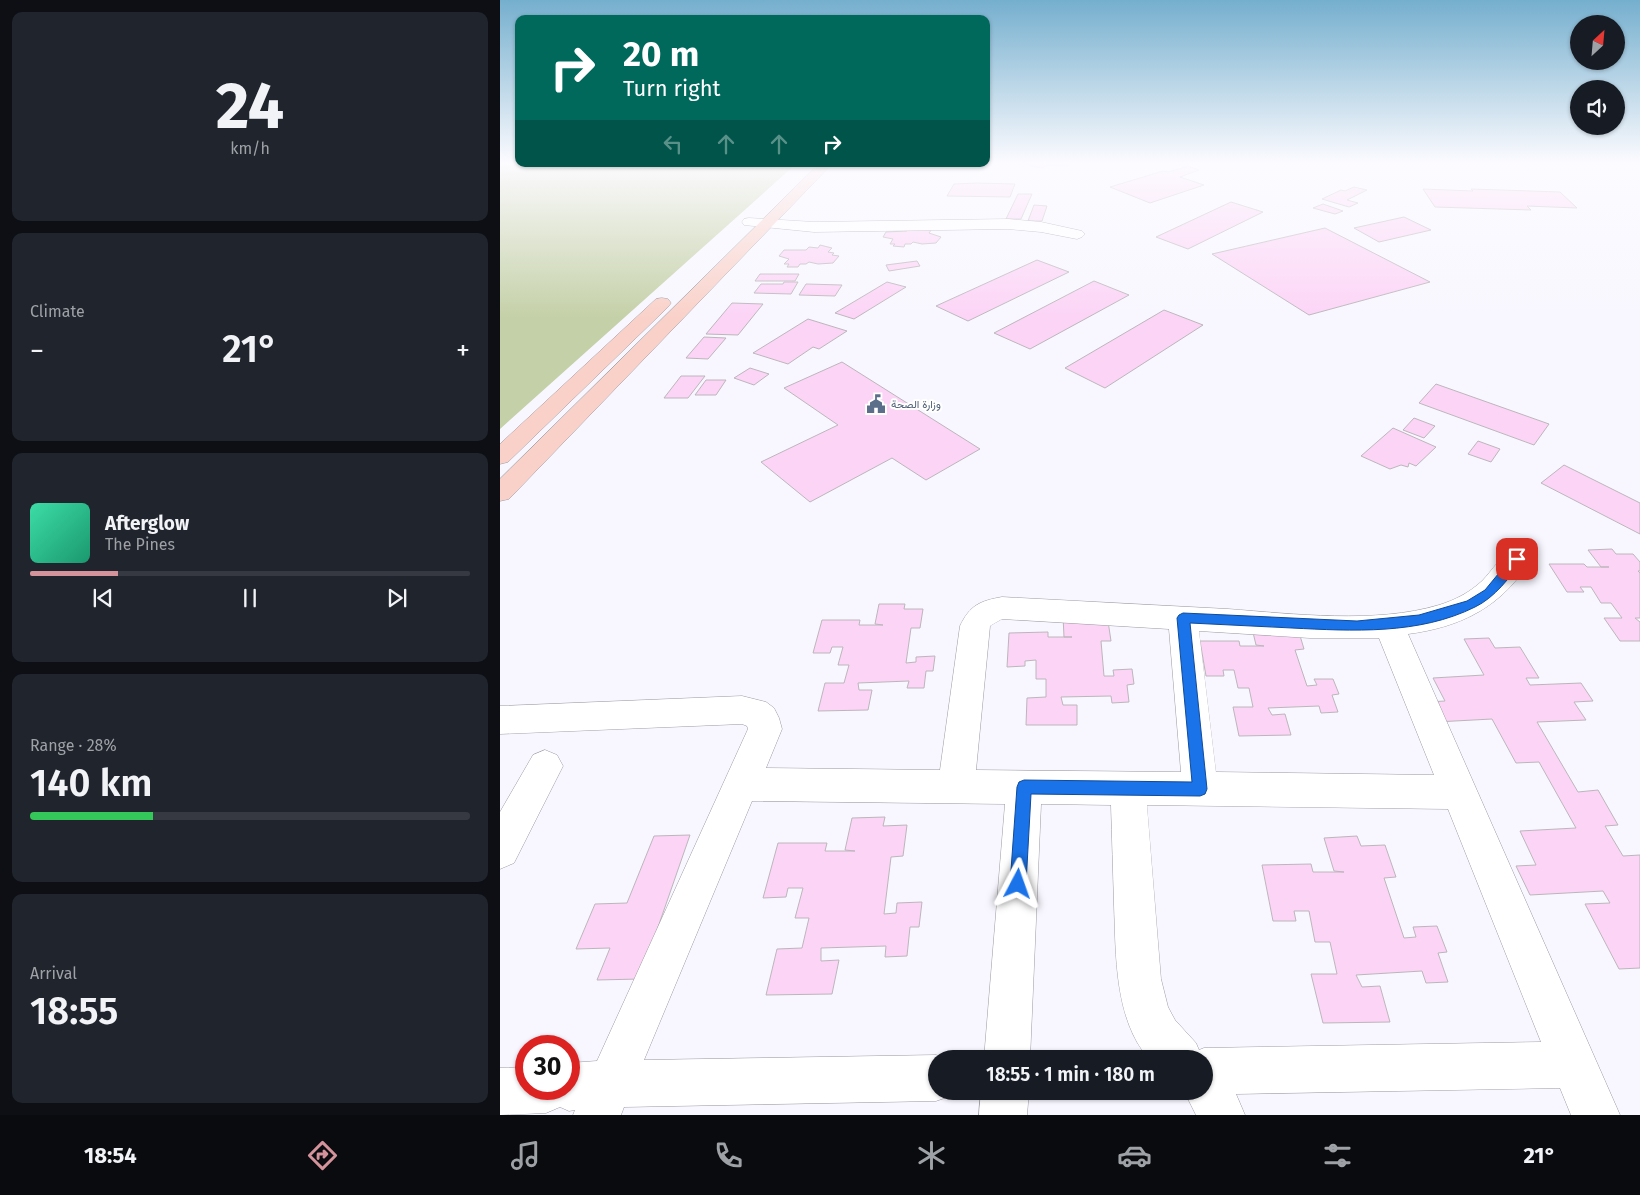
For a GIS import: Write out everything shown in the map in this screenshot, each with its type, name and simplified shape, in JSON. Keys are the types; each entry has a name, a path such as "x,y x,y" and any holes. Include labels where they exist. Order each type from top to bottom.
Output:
{"street":[{"path":"500,493 764,215"},
{"path":"500,457 678,288 766,215"},
{"path":"758,222 814,227 1008,224 1041,227 1077,234"},
{"path":"956,786 975,626 983,614 992,610 1002,608 1324,626 1389,624 1437,615 1471,604 1489,593 1517,559"},
{"path":"1183,618 1200,789"},
{"path":"1389,624 1573,1065 1596,1115"},
{"path":"500,720 742,710 754,712 762,718 765,729 741,784 592,1096 928,1078"},
{"path":"500,850 545,766"},
{"path":"741,784 1459,792"},
{"path":"1008,1050 1024,787"},
{"path":"1128,788 1139,980 1148,1014 1160,1036 1172,1050"},
{"path":"1213,1071 1573,1065"},
{"path":"500,1092 515,1091"},
{"path":"1213,1096 1221,1115"},
{"path":"1003,1115 1004,1100"}],"green space":[{"path":"500,215 739,215 500,429"}],"building":[{"path":"1008,215 1023,215 1021,219 1006,219"},
{"path":"1030,215 1044,215 1042,221 1028,221"},
{"path":"1203,215 1257,215 1188,249 1156,237"},
{"path":"1404,217 1431,230 1379,242 1354,228"},
{"path":"1325,228 1430,282 1309,315 1212,254"},
{"path":"909,229 932,229 929,233 941,237 936,243 922,244 913,242 905,244 904,247 893,246 895,244 890,244 893,239 883,237 886,232 907,231"},
{"path":"820,245 832,248 828,252 839,256 833,263 818,264 809,262 800,264 798,267 787,267 789,264 784,264 789,259 779,256 784,250 806,250 809,247 818,248"},
{"path":"1037,260 1069,272 968,321 936,306"},
{"path":"917,261 920,266 889,271 886,265"},
{"path":"760,274 799,274 795,281 755,281"},
{"path":"1094,281 1129,295 1030,349 994,333"},
{"path":"784,282 798,282 791,294 754,293 761,284 783,284"},
{"path":"887,282 906,287 854,319 835,313"},
{"path":"806,284 842,285 835,296 799,295"},
{"path":"732,303 763,304 738,335 706,334"},
{"path":"1164,310 1203,325 1105,388 1065,368"},
{"path":"808,319 847,331 819,349 813,347 788,364 753,353"},
{"path":"704,337 726,338 708,359 686,358"},
{"path":"842,362 980,449 926,480 892,458 810,502 761,462 838,425 784,388"},
{"path":"750,368 769,374 754,385 734,378"},
{"path":"681,376 705,376 688,398 664,398"},
{"path":"706,380 726,380 716,395 695,395"},
{"path":"1436,384 1549,424 1534,445 1419,403"},
{"path":"1414,418 1435,426 1424,438 1403,430"},
{"path":"1393,428 1436,447 1416,466 1409,463 1408,467 1401,465 1390,469 1361,456"},
{"path":"1478,441 1500,449 1491,462 1468,454"},
{"path":"1564,465 1640,503 1640,534 1541,483"},
{"path":"1612,549 1616,554 1633,554 1640,562 1640,571 1638,571 1640,573 1640,618 1635,618 1640,622 1640,641 1620,641 1604,618 1622,618 1611,603 1601,603 1591,587 1580,587 1584,592 1567,592 1549,564 1584,564 1587,567 1601,567 1588,550"},
{"path":"879,604 905,604 904,609 923,609 920,628 911,628 906,663 916,662 916,657 935,656 933,671 926,671 924,688 907,688 909,681 858,683 859,690 872,690 868,710 818,711 825,683 844,683 849,665 838,665 843,647 832,647 830,653 813,653 822,620 860,620 859,625 883,625 875,624"},
{"path":"1063,616 1108,621 1111,641 1101,641 1104,676 1114,676 1113,670 1132,669 1134,684 1127,685 1129,702 1112,703 1111,696 1061,697 1063,705 1077,705 1077,725 1026,725 1027,698 1046,697 1046,679 1036,679 1036,660 1025,661 1025,666 1007,667 1009,633 1048,632 1048,637 1064,637"},
{"path":"1251,624 1298,629 1304,649 1295,650 1307,686 1317,685 1314,679 1333,679 1339,694 1332,695 1338,712 1321,713 1319,706 1268,708 1272,715 1285,714 1291,735 1239,736 1233,707 1253,707 1249,688 1238,688 1234,670 1223,670 1224,676 1206,676 1200,641 1239,641 1240,646 1264,646 1256,645"},
{"path":"1489,638 1495,648 1520,647 1539,678 1526,678 1530,685 1581,683 1593,701 1574,702 1586,720 1537,722 1578,792 1598,790 1618,825 1605,826 1623,856 1640,855 1640,968 1619,969 1585,904 1610,903 1603,891 1530,895 1516,866 1536,865 1520,831 1576,828 1539,762 1516,763 1492,719 1436,722 1427,702 1445,701 1433,678 1484,675 1464,639"},
{"path":"885,817 883,826 907,825 903,856 891,857 884,914 896,913 897,903 922,902 919,927 910,927 907,956 885,957 886,946 821,948 821,961 839,960 832,994 766,995 777,949 802,948 809,918 795,918 803,888 788,888 786,897 763,898 778,843 827,843 825,851 855,851 845,850 852,818"},
{"path":"690,835 640,979 597,980 610,948 576,949 595,904 627,903 654,836"},
{"path":"1357,836 1361,846 1385,845 1396,877 1384,878 1404,938 1416,937 1413,927 1437,926 1447,952 1438,953 1448,982 1426,983 1422,971 1356,975 1362,987 1380,986 1390,1022 1323,1023 1311,974 1337,974 1330,942 1315,942 1309,911 1294,911 1296,921 1273,921 1262,865 1311,864 1313,872 1344,872 1334,871 1324,838"}],"place":[{"name":"وزارة الصحة","path":"876,404"}],"route":[{"path":"1018,884 1024,787 1200,789 1183,618 1324,626 1389,624 1419,620 1471,604 1489,593 1517,559"}]}
